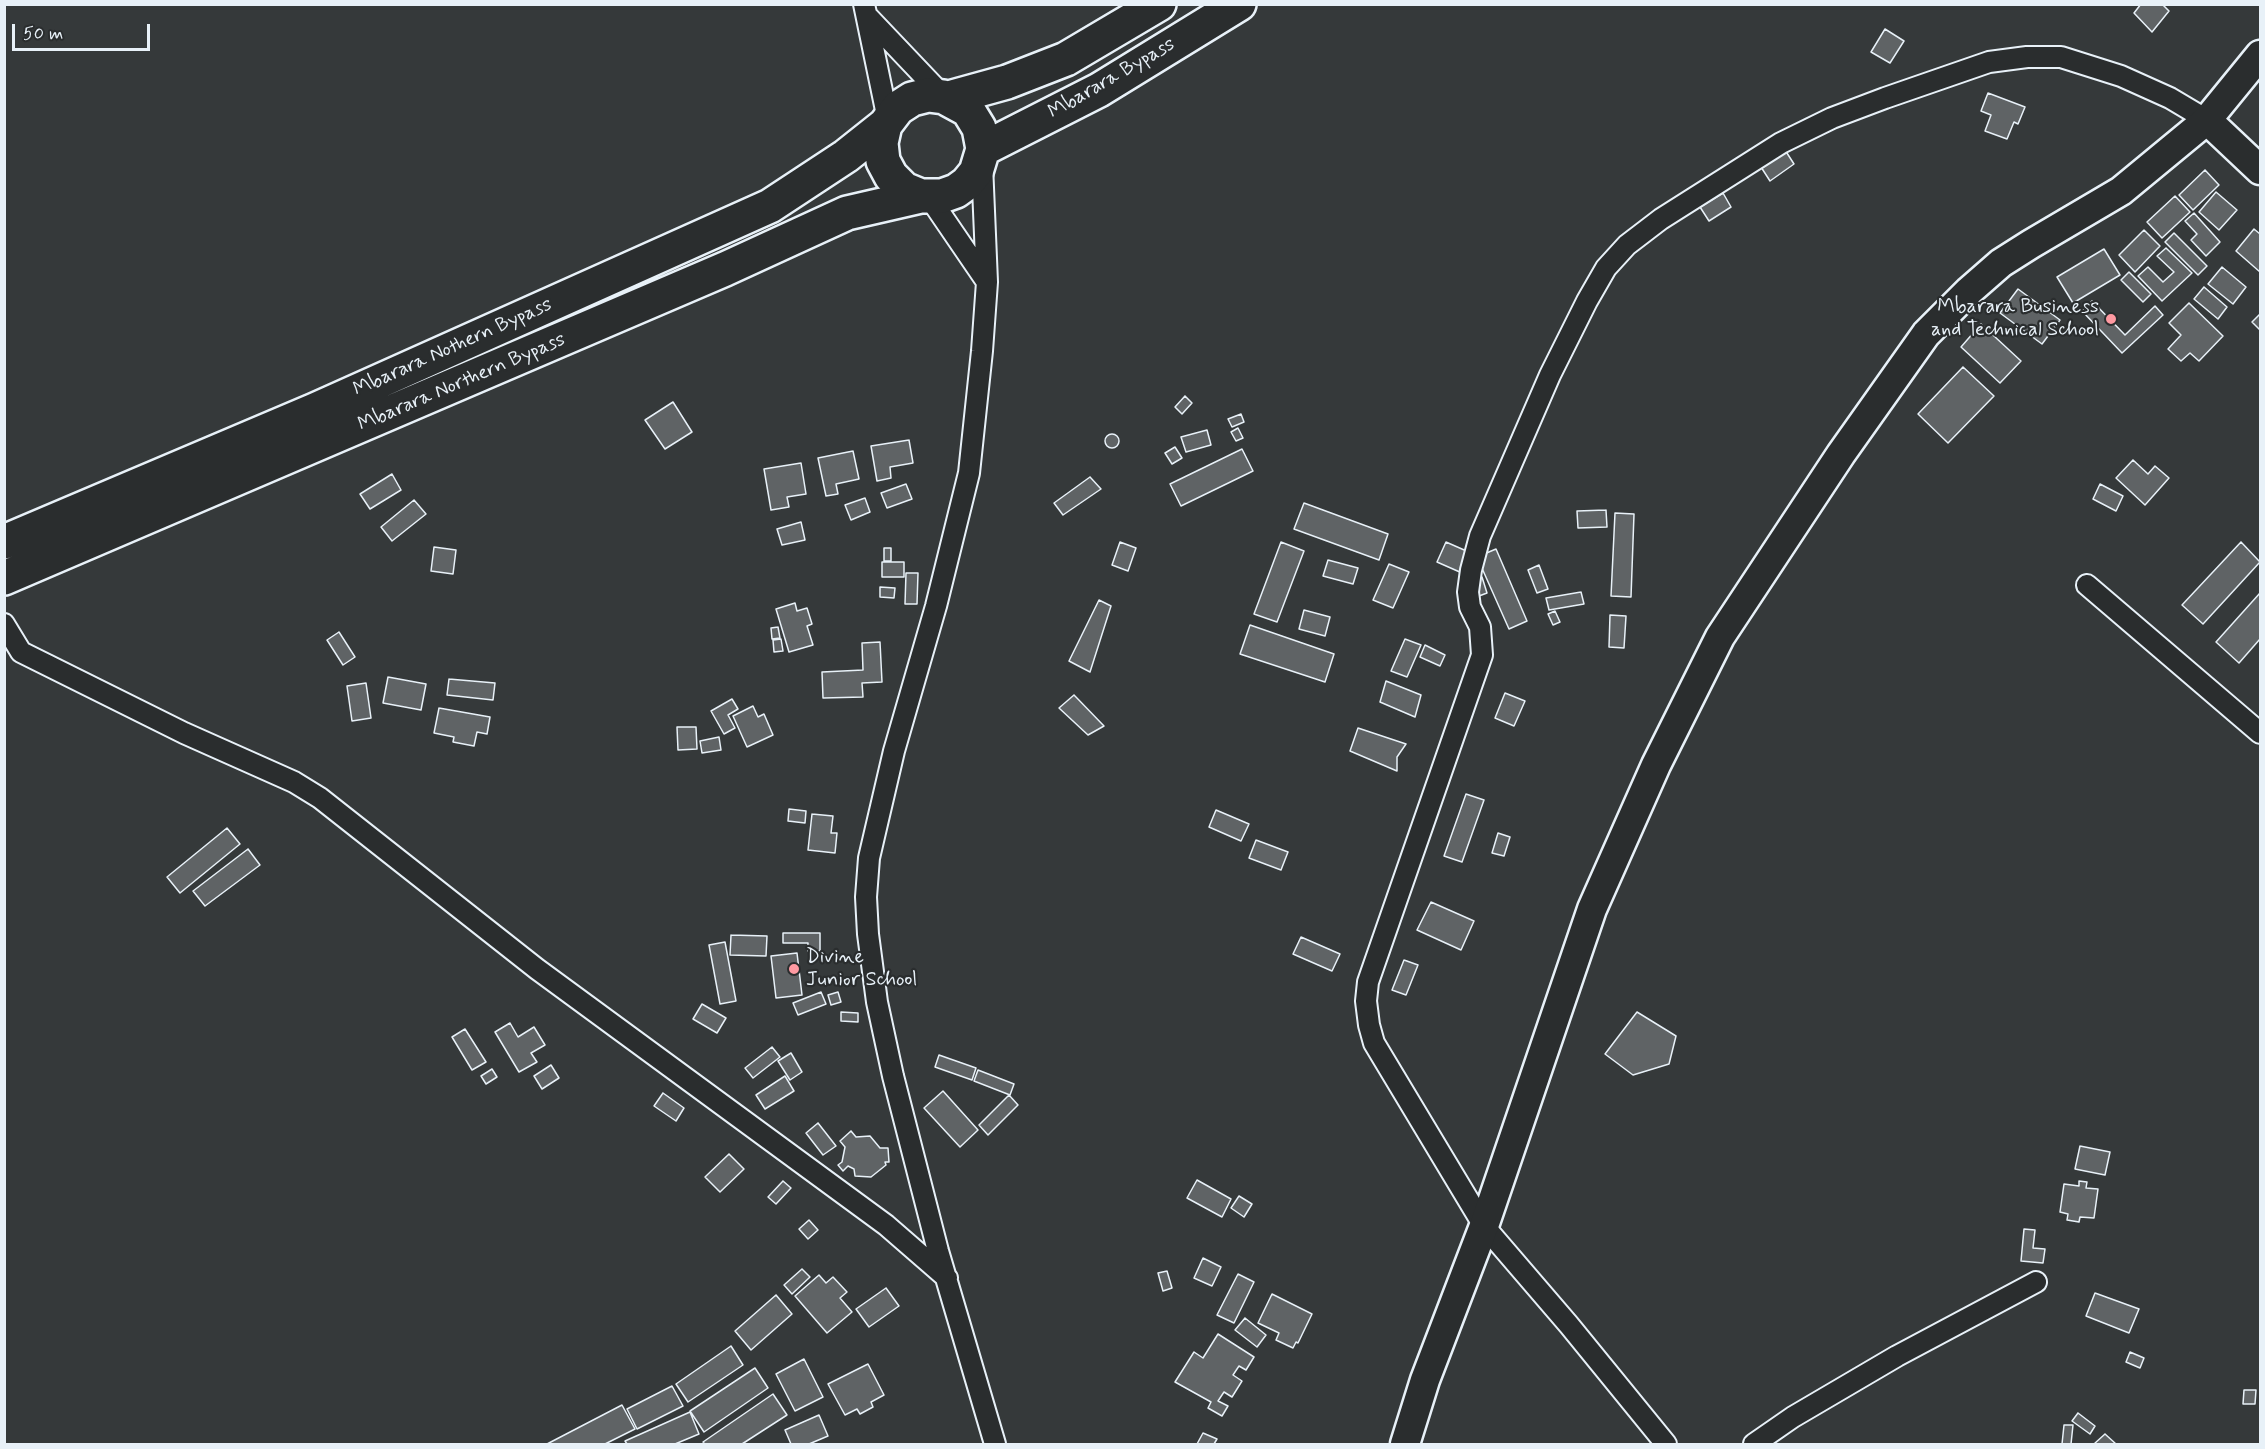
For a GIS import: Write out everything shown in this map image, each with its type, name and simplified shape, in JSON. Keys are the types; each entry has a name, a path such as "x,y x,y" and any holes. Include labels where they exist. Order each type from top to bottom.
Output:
{"highway":[{"name":"Mbarara Bypass","path":"946,98 1007,82 1066,58 1160,4"},
{"name":"Mbarara Bypass","path":"982,154 1099,90 1239,4"},
{"path":"928,95 946,98 968,110 980,128 982,154 976,172 956,191 942,196 925,196 904,189 891,176 883,160 881,142 887,123 898,108 912,99 928,95"},
{"name":"Mbarara Nothern Bypass","path":"4,542 326,406 770,206 846,156 887,123"},
{"name":"Mbarara Northern Bypass","path":"4,578 626,312 847,213 925,196"}],"main road":[{"path":"1405,1444 1425,1380 1484,1226 1592,909 1656,765 1720,637 1835,463 1926,334 2001,263 2121,191 2207,120 2260,55"},
{"path":"2207,120 2260,170"}],"street":[{"path":"866,10 946,98"},
{"path":"866,10 887,123"},
{"path":"1666,1444 1569,1325 1484,1226 1374,1043 1366,1001 1368,982 1482,655 1480,627 1470,607 1468,592 1480,536 1550,375 1606,268 1627,245 1661,219 1781,143 1832,118 1885,98 1989,62 2027,57 2061,57 2121,76 2170,98 2207,120"},
{"path":"982,154 987,282 969,473 936,606 894,751 869,858 866,897 868,934 877,1002 913,1157 995,1444"},
{"path":"925,196 987,282"},
{"path":"2087,585 2260,733"},
{"path":"4,624 21,652 183,733 270,770 320,798 537,969 886,1225 948,1278"},
{"path":"1754,1444 1794,1417 1897,1356 2036,1282"}],"building":[{"path":"2141,4 2162,4 2169,11 2152,32 2134,13"},
{"path":"1885,29 1904,41 1890,63 1871,52"},
{"path":"1988,93 2025,107 2018,124 2014,122 2007,139 1985,131 1991,115 1981,111"},
{"path":"1785,150 1794,164 1770,181 1761,167"},
{"path":"2205,170 2219,185 2193,210 2179,195"},
{"path":"2216,192 2237,210 2219,230 2199,212"},
{"path":"1723,193 1731,207 1709,221 1700,207"},
{"path":"2175,196 2190,212 2162,238 2147,222"},
{"path":"2194,213 2220,242 2206,256 2191,240 2197,234 2185,221"},
{"path":"2254,229 2260,234 2260,272 2236,251"},
{"path":"2144,230 2160,246 2135,272 2119,255"},
{"path":"2174,233 2207,266 2198,275 2165,242"},
{"path":"2166,248 2192,273 2162,301 2138,276 2148,267 2163,282 2174,272 2157,256"},
{"path":"2104,249 2120,275 2073,303 2057,277"},
{"path":"2222,267 2246,287 2233,304 2208,284"},
{"path":"2129,272 2151,294 2143,302 2121,280"},
{"path":"2204,287 2227,307 2218,319 2194,299"},
{"path":"2018,289 2060,320 2042,344 2000,313"},
{"path":"2092,301 2125,335 2155,306 2163,315 2122,353 2082,311"},
{"path":"2189,303 2223,336 2199,361 2190,353 2181,361 2168,349 2181,335 2169,323"},
{"path":"2260,314 2260,330 2252,322"},
{"path":"1981,324 2021,361 2000,383 1961,347"},
{"path":"1963,367 1994,396 1948,443 1918,414"},
{"path":"1185,396 1192,403 1182,414 1175,407"},
{"path":"673,402 692,432 665,449 645,420"},
{"path":"1241,414 1244,422 1232,427 1228,419"},
{"path":"1238,428 1243,438 1236,441 1231,432"},
{"path":"1207,430 1211,445 1186,452 1181,437"},
{"path":"1109,434 1115,434 1119,441 1115,448 1109,448 1105,444 1105,438"},
{"path":"909,440 913,463 890,467 891,478 877,481 871,446"},
{"path":"1175,447 1182,458 1172,464 1165,453"},
{"path":"1242,449 1253,471 1181,506 1170,484"},
{"path":"853,451 859,479 836,484 838,494 826,496 818,458"},
{"path":"2133,460 2148,474 2155,466 2169,478 2145,505 2116,478"},
{"path":"801,463 806,494 787,497 789,507 771,510 764,469"},
{"path":"392,474 401,490 370,509 360,494"},
{"path":"1090,477 1101,489 1063,515 1054,503"},
{"path":"906,484 912,499 887,508 881,493"},
{"path":"2100,484 2123,496 2116,511 2093,499"},
{"path":"865,498 870,512 851,520 845,505"},
{"path":"414,500 426,514 392,541 381,527"},
{"path":"1304,503 1388,534 1379,560 1294,529"},
{"path":"1606,510 1607,527 1578,528 1577,511"},
{"path":"1615,513 1634,514 1631,597 1611,596"},
{"path":"801,522 805,540 782,545 777,529"},
{"path":"1120,542 1136,548 1128,571 1112,565"},
{"path":"1281,542 1304,551 1277,622 1254,614"},
{"path":"1446,542 1471,553 1462,573 1437,562"},
{"path":"2241,542 2260,562 2203,624 2182,605"},
{"path":"434,547 456,550 453,574 431,571"},
{"path":"884,548 891,548 891,561 884,561"},
{"path":"1496,549 1527,621 1509,629 1477,557"},
{"path":"1328,560 1358,568 1353,584 1323,576"},
{"path":"882,562 904,562 904,577 882,577"},
{"path":"1389,564 1409,572 1393,608 1373,600"},
{"path":"1539,565 1548,589 1537,593 1528,570"},
{"path":"906,573 918,573 917,604 905,604"},
{"path":"1482,577 1487,593 1479,596 1474,579"},
{"path":"880,587 895,588 894,598 880,597"},
{"path":"1581,592 1584,604 1549,610 1546,598"},
{"path":"2260,593 2260,639 2239,663 2216,642"},
{"path":"1099,600 1111,606 1090,672 1069,661"},
{"path":"795,603 797,611 807,608 812,624 807,626 813,645 789,652 776,609"},
{"path":"1304,610 1330,617 1325,636 1299,629"},
{"path":"1555,611 1560,622 1553,625 1548,614"},
{"path":"1610,615 1626,616 1624,648 1609,647"},
{"path":"1250,625 1334,654 1325,682 1240,654"},
{"path":"778,627 780,638 772,639 771,628"},
{"path":"339,632 355,657 343,665 327,640"},
{"path":"781,639 783,651 774,652 773,640"},
{"path":"1405,639 1421,645 1407,677 1391,671"},
{"path":"880,642 882,682 862,683 863,697 823,698 822,672 863,670 862,643"},
{"path":"1425,645 1445,655 1440,666 1420,657"},
{"path":"388,677 426,684 421,710 383,703"},
{"path":"449,679 495,683 493,700 447,695"},
{"path":"1386,681 1421,695 1415,717 1380,702"},
{"path":"366,683 371,718 352,721 347,686"},
{"path":"1505,693 1525,701 1514,726 1495,718"},
{"path":"1074,695 1104,726 1088,735 1059,708"},
{"path":"732,699 738,709 728,715 735,728 724,734 711,711"},
{"path":"753,706 758,717 764,714 773,735 747,747 733,716"},
{"path":"439,708 490,717 487,734 477,732 474,746 453,742 454,737 434,733"},
{"path":"677,727 696,727 697,749 678,750"},
{"path":"1358,728 1406,744 1397,757 1397,771 1350,751"},
{"path":"719,737 721,750 702,753 700,741"},
{"path":"1466,794 1484,800 1462,862 1444,856"},
{"path":"789,809 806,811 805,823 788,821"},
{"path":"1216,810 1249,824 1241,841 1209,827"},
{"path":"812,814 833,816 831,833 837,833 835,853 808,850"},
{"path":"227,828 240,844 180,893 167,877"},
{"path":"1498,833 1510,837 1504,856 1492,853"},
{"path":"1256,840 1288,852 1281,870 1249,858"},
{"path":"248,849 260,865 205,906 193,891"},
{"path":"1431,902 1474,921 1461,950 1417,930"},
{"path":"783,933 820,933 820,951 808,951 808,943 783,943"},
{"path":"731,935 767,936 766,956 730,955"},
{"path":"1301,937 1340,954 1332,971 1293,954"},
{"path":"725,942 736,1001 720,1004 709,945"},
{"path":"797,953 802,995 776,998 771,956"},
{"path":"1404,960 1418,965 1406,995 1392,990"},
{"path":"821,992 826,1004 798,1015 793,1003"},
{"path":"838,992 841,1002 831,1005 828,995"},
{"path":"702,1004 726,1018 717,1033 693,1019"},
{"path":"841,1012 858,1013 858,1022 841,1021"},
{"path":"1637,1012 1676,1036 1669,1064 1633,1075 1605,1054"},
{"path":"510,1023 518,1037 534,1027 545,1045 531,1053 537,1062 519,1072 495,1032"},
{"path":"465,1029 486,1062 472,1070 452,1037"},
{"path":"772,1047 780,1057 753,1078 745,1068"},
{"path":"791,1053 802,1072 790,1080 778,1061"},
{"path":"939,1055 976,1068 972,1080 935,1067"},
{"path":"551,1065 559,1078 542,1089 534,1076"},
{"path":"492,1069 497,1077 486,1084 481,1076"},
{"path":"978,1070 1014,1084 1010,1095 974,1081"},
{"path":"785,1076 794,1091 765,1109 756,1095"},
{"path":"943,1091 978,1130 960,1147 924,1108"},
{"path":"663,1093 684,1108 676,1121 654,1106"},
{"path":"1009,1095 1018,1105 988,1135 979,1125"},
{"path":"818,1123 836,1146 823,1155 806,1133"},
{"path":"851,1131 856,1137 870,1136 880,1148 888,1148 889,1162 885,1162 886,1165 871,1177 855,1176 854,1169 848,1166 843,1171 838,1165 842,1162 845,1147 840,1141"},
{"path":"2080,1146 2110,1152 2105,1175 2075,1169"},
{"path":"729,1154 744,1169 720,1192 705,1177"},
{"path":"1197,1180 1231,1199 1222,1217 1187,1198"},
{"path":"783,1181 791,1188 776,1204 768,1197"},
{"path":"2079,1181 2087,1182 2086,1188 2098,1189 2094,1218 2080,1217 2079,1222 2067,1220 2068,1214 2060,1212 2064,1184 2079,1186"},
{"path":"1239,1196 1252,1204 1244,1217 1231,1208"},
{"path":"809,1220 818,1230 808,1239 799,1229"},
{"path":"2024,1229 2035,1230 2033,1248 2045,1249 2043,1263 2021,1261"},
{"path":"1203,1258 1221,1267 1212,1286 1194,1278"},
{"path":"802,1269 810,1277 792,1294 784,1285"},
{"path":"1167,1271 1172,1288 1163,1291 1158,1273"},
{"path":"1238,1274 1254,1282 1234,1323 1217,1315"},
{"path":"819,1275 826,1283 833,1277 847,1292 840,1298 852,1312 827,1333 795,1296"},
{"path":"886,1288 899,1306 869,1327 856,1309"},
{"path":"2095,1293 2139,1309 2129,1333 2086,1316"},
{"path":"1272,1294 1312,1314 1298,1343 1296,1342 1293,1348 1276,1340 1279,1333 1258,1323"},
{"path":"776,1295 792,1314 751,1350 735,1331"},
{"path":"1245,1318 1266,1335 1257,1347 1235,1330"},
{"path":"1218,1334 1254,1357 1246,1370 1239,1366 1233,1375 1242,1381 1232,1397 1224,1392 1218,1401 1228,1406 1222,1416 1208,1408 1211,1402 1175,1382 1194,1352 1203,1358"},
{"path":"731,1346 743,1365 688,1402 676,1384"},
{"path":"2130,1352 2144,1358 2140,1368 2126,1362"},
{"path":"804,1359 823,1397 795,1411 776,1374"},
{"path":"868,1364 884,1395 871,1402 873,1407 860,1414 857,1409 845,1415 828,1384"},
{"path":"755,1368 768,1388 704,1432 690,1411"},
{"path":"672,1386 683,1406 637,1429 627,1409"},
{"path":"2244,1390 2256,1390 2255,1404 2243,1404"},
{"path":"773,1394 787,1415 742,1444 705,1444 703,1442"},
{"path":"622,1405 635,1429 605,1444 547,1444"},
{"path":"690,1412 699,1434 675,1444 627,1444 625,1441"},
{"path":"2078,1413 2095,1426 2090,1434 2072,1421"},
{"path":"819,1415 828,1436 809,1444 791,1444 785,1430"},
{"path":"2064,1425 2073,1425 2071,1444 2062,1444"},
{"path":"1203,1433 1217,1439 1214,1444 1197,1444"},
{"path":"2105,1434 2116,1444 2094,1444"}],"place":[{"name":"Mbarara Business and Technical School","path":"2111,319"},
{"name":"Divine Junior School","path":"794,969"}]}
